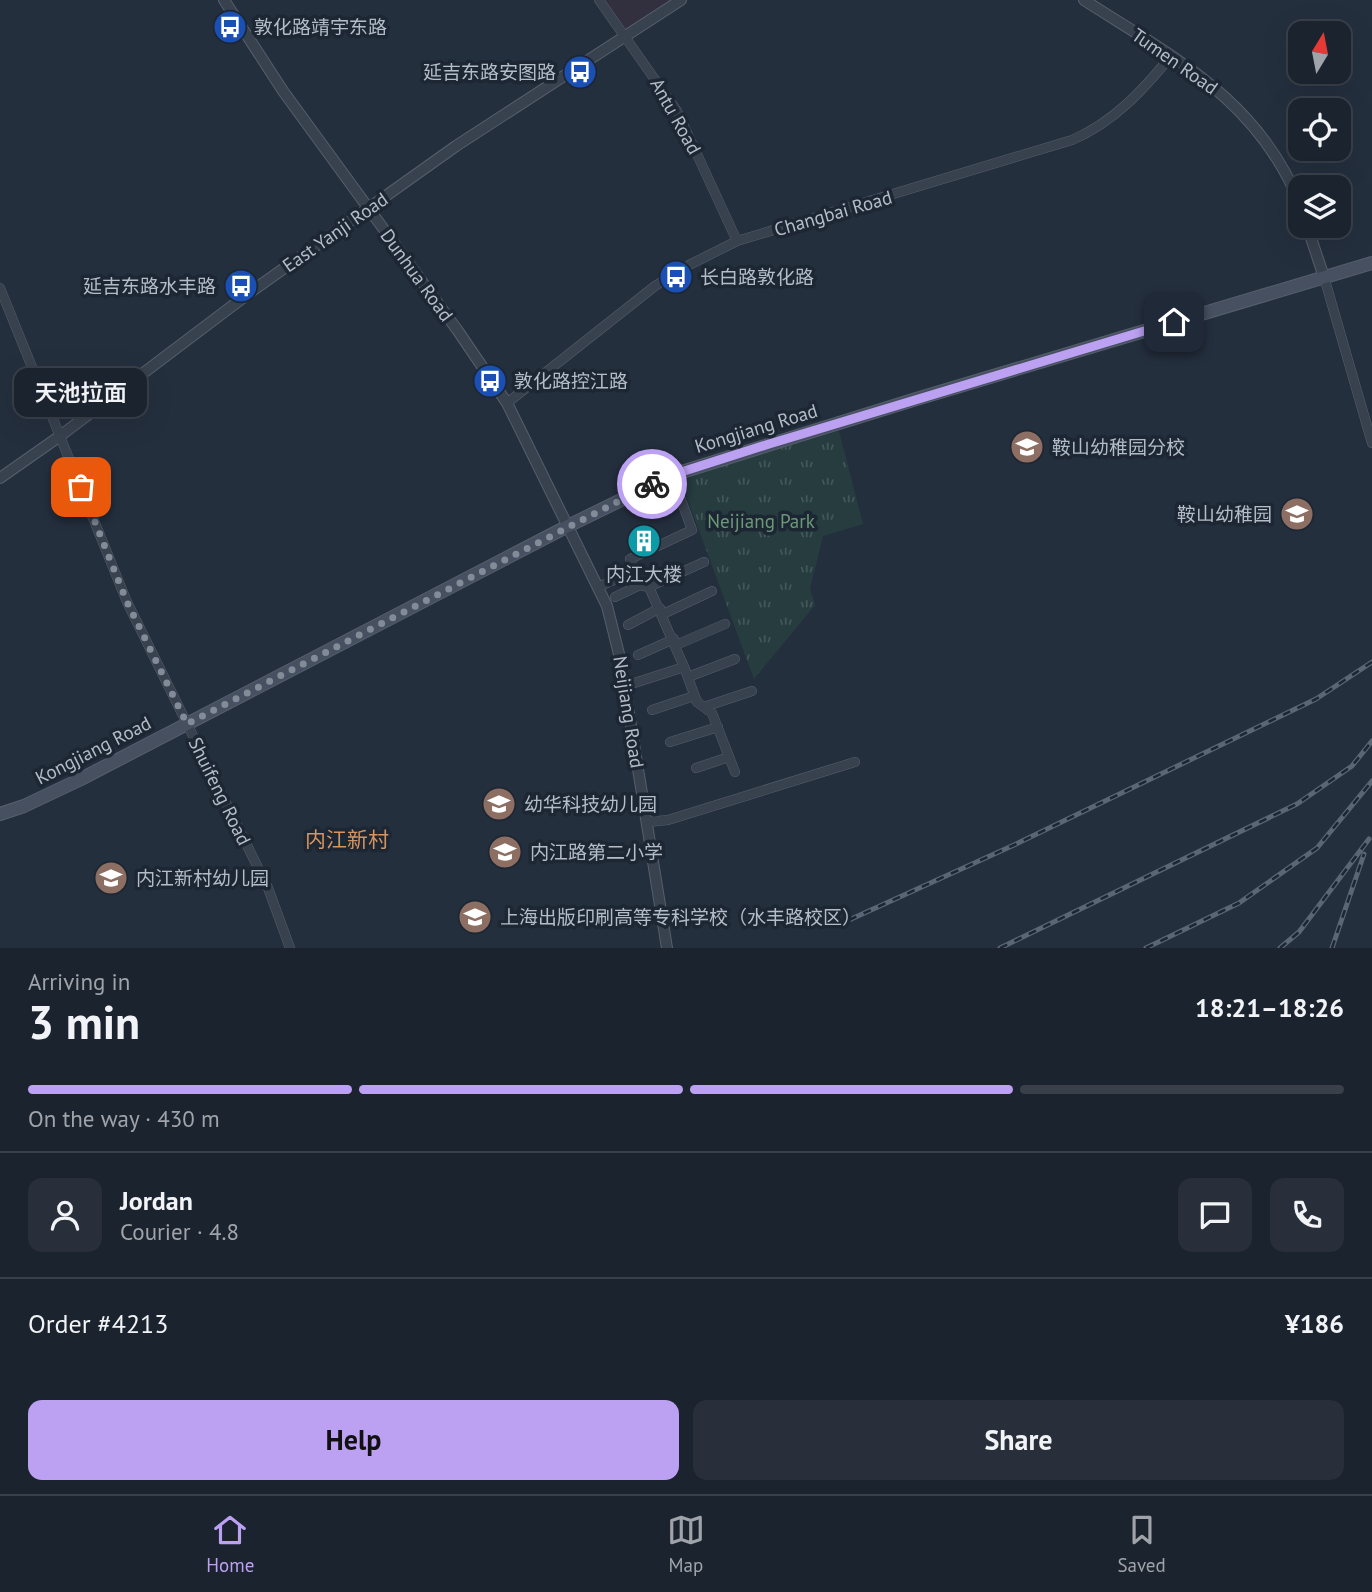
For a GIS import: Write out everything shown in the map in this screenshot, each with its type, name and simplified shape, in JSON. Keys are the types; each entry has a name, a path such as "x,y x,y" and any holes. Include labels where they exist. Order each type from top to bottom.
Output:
{"main road":[{"name":"Kongjiang Road","path":"0,814 51,794 568,526 672,475 1372,263"}],"street":[{"name":"Dunhua Road","path":"224,0 283,92 458,331 507,403 568,526"},
{"name":"Antu Road","path":"599,0 677,111 737,241"},
{"name":"East Yanji Road","path":"0,478 237,302 489,122 681,0"},
{"name":"Tumen Road","path":"1084,0 1210,83 1247,119 1279,159 1288,178"},
{"name":"Changbai Road","path":"507,403 655,286 689,265 737,241 1072,140 1095,130 1118,113 1171,56"},
{"path":"1311,238 1372,443"},
{"name":"Shuifeng Road","path":"0,288 127,602 268,888 290,948"},
{"path":"598,587 634,570 630,559 692,530 672,475"},
{"name":"Neijiang Road","path":"568,526 607,606 616,633 667,948"},
{"path":"615,597 640,585 649,587 704,562"},
{"path":"649,587 675,642 696,702 712,713 735,772"},
{"path":"628,625 712,591"},
{"path":"638,655 725,624"},
{"path":"688,677 735,659"},
{"path":"625,686 684,667"},
{"path":"704,707 752,691"},
{"path":"652,710 694,696"},
{"path":"670,742 718,727"},
{"path":"696,768 729,757"},
{"path":"647,822 668,820 855,762"}],"shaded area":[{"path":"604,0 674,0 625,30"}],"green space":[{"name":"Neijiang Park","path":"839,431 863,524 823,536 810,588 815,605 754,679 680,479"}],"railway":[{"path":"849,920 1014,845 1316,699 1372,662"},
{"path":"1000,948 1297,804 1352,766 1372,741"},
{"path":"1146,948 1239,903 1317,848 1372,781"},
{"path":"1280,948 1299,932 1369,839"},
{"path":"1332,948 1364,854"}],"way so far":[{"path":"81,487 127,602 187,724 652,484"}],"place":[{"name":"敦化路靖宇东路","path":"230,27"},
{"name":"延吉东路安图路","path":"580,72"},
{"name":"长白路敦化路","path":"676,277"},
{"name":"延吉东路水丰路","path":"241,286"},
{"name":"敦化路控江路","path":"490,381"},
{"name":"鞍山幼稚园分校","path":"1027,447"},
{"name":"天池拉面","path":"81,487"},
{"name":"鞍山幼稚园","path":"1297,514"},
{"name":"内江大楼","path":"644,541"},
{"name":"幼华科技幼儿园","path":"499,804"},
{"name":"内江路第二小学","path":"505,852"},
{"name":"内江新村幼儿园","path":"111,878"},
{"name":"上海出版印刷高等专科学校（水丰路校区）","path":"475,917"}],"district":[{"name":"内江新村","path":"347,839"}],"route":[{"path":"652,484 769,444 1174,322"}]}
